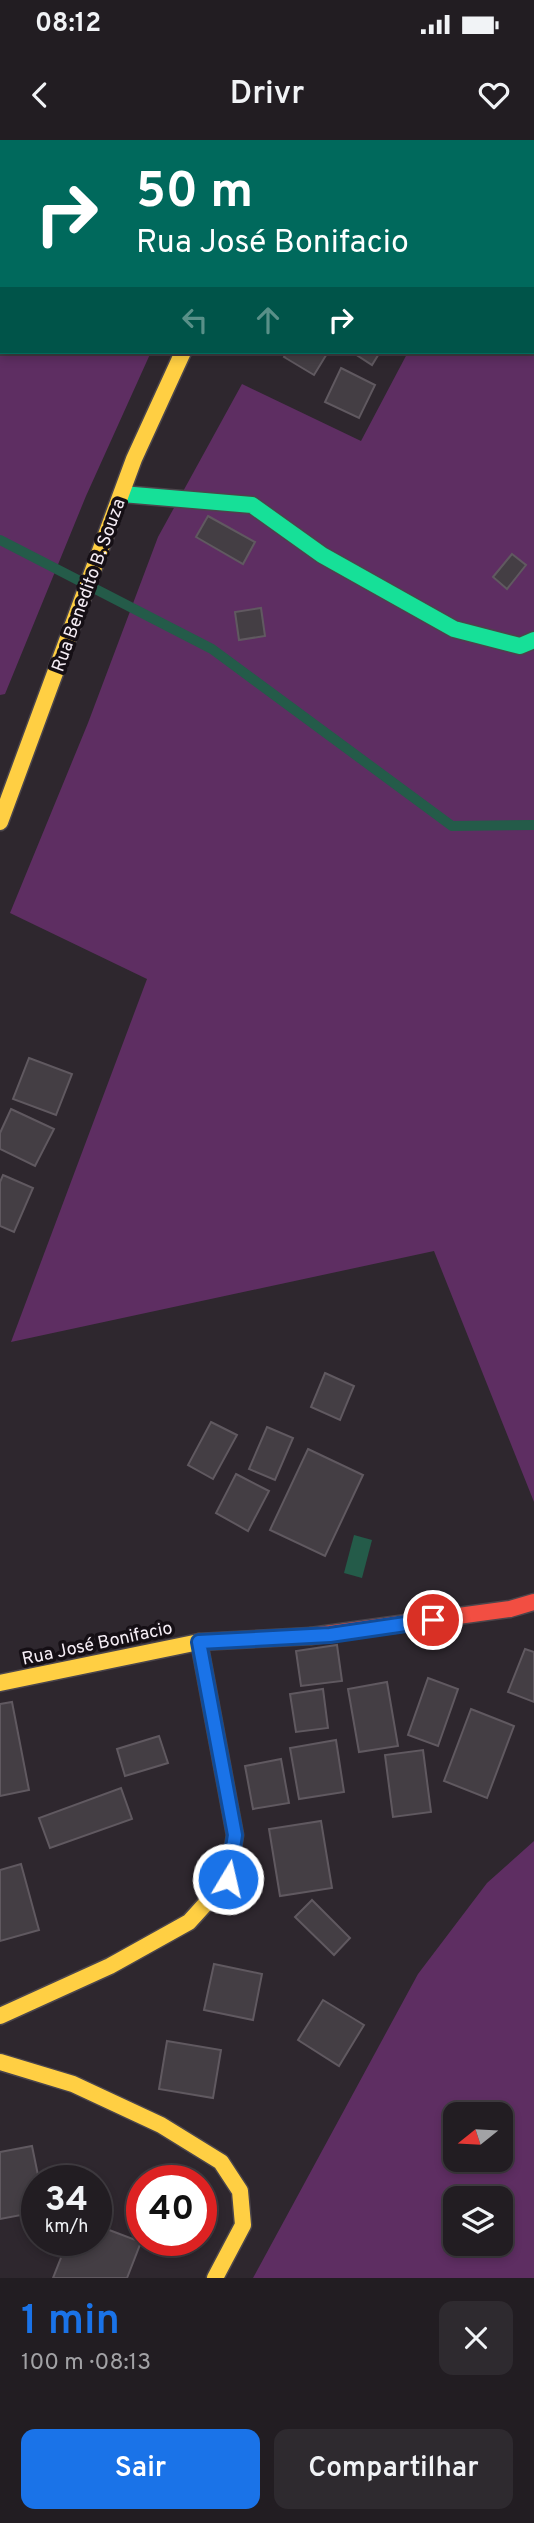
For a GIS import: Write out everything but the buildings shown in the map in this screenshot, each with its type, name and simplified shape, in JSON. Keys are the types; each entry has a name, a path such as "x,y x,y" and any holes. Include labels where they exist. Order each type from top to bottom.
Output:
{"street":[{"name":"Rua Benedito B. Souza","path":"0,822 134,459 182,354"},
{"path":"122,494 252,505 322,555 454,629 520,646 534,640"},
{"name":"Rua José Bonifacio","path":"0,1683 199,1642 330,1635 510,1609 534,1602"},
{"path":"0,2016 110,1966 189,1922 228,1879 235,1835 199,1642"},
{"path":"0,2062 73,2084 161,2125 222,2162 240,2191 243,2225 215,2278"}],"shaded area":[{"path":"0,354 150,354 86,496 5,694 0,695"},
{"path":"407,354 534,354 534,1502 434,1251 11,1342 147,979 10,913 88,723 158,537 242,384 361,441"},
{"path":"354,1535 372,1540 362,1578 344,1573"},
{"path":"534,1841 534,2278 253,2278 418,1974 487,1883"}],"waterway":[{"path":"0,540 212,649 452,826 534,825"}],"traffic: fast":[{"path":"122,494 252,505 322,555 454,629 520,646 534,640"}],"traffic: slow":[{"path":"0,822 134,459 182,354"},
{"path":"0,1683 199,1642 311,1636"},
{"path":"0,2016 110,1966 189,1922 228,1879 235,1835 199,1642"},
{"path":"0,2062 73,2084 161,2125 221,2162 240,2191 243,2225 215,2278"}],"traffic: jam":[{"path":"311,1636 510,1609 534,1602"}],"route":[{"path":"228,1879 235,1835 199,1642 330,1635 433,1620"}]}
